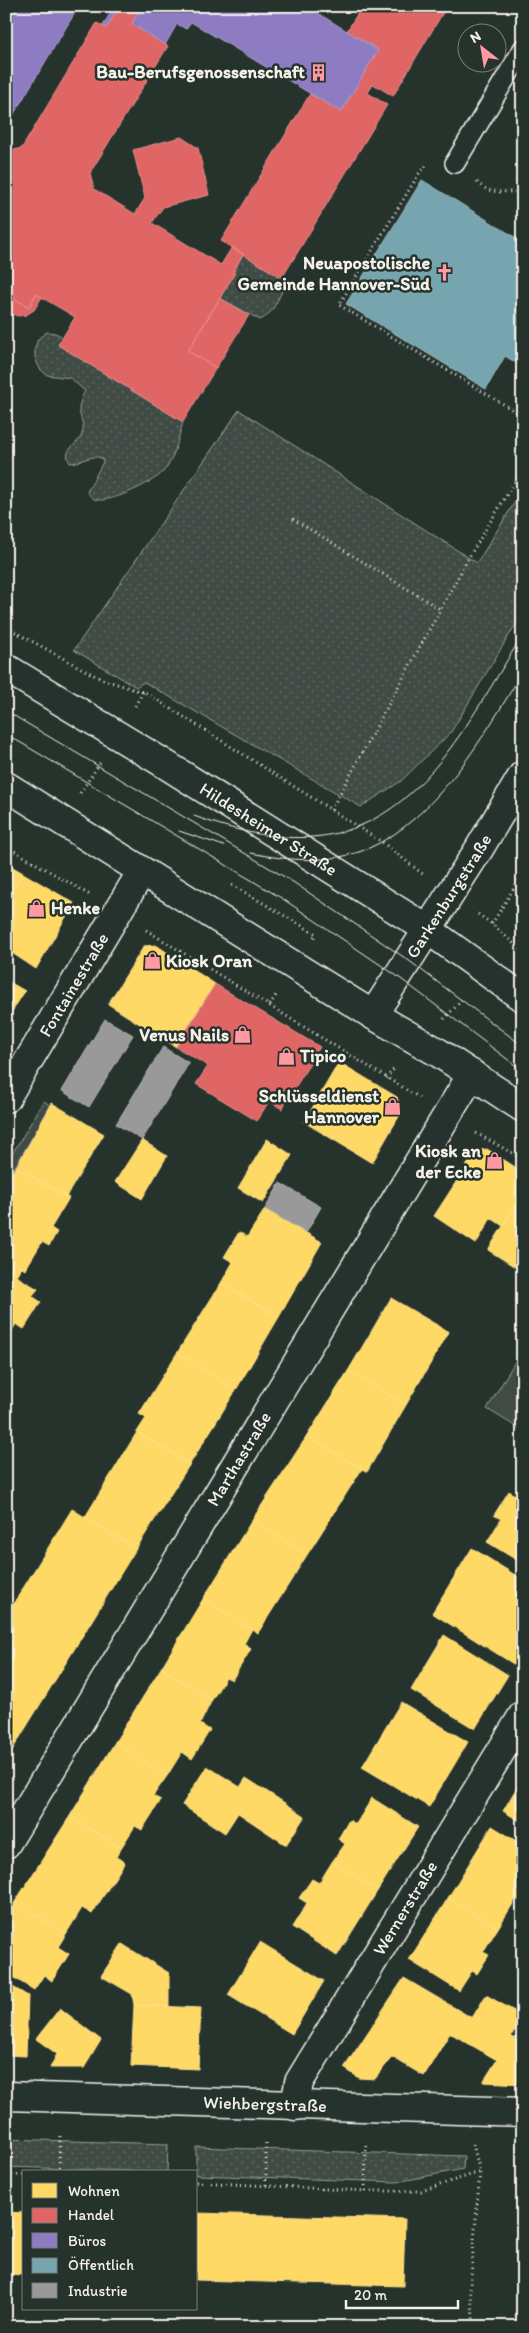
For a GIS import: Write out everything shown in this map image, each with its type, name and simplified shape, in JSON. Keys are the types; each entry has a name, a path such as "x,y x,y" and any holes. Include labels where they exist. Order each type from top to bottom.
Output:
{"street":[{"name":"Hildesheimer Straße","path":"6,668 160,761 427,929 523,998"},
{"name":"Garkenburgstraße","path":"373,1015 523,775"},
{"path":"6,786 373,1015 472,1074 523,1108"},
{"name":"Fontainestraße","path":"6,1098 142,870"},
{"name":"Marthastraße","path":"6,1844 472,1074"},
{"name":"Wernerstraße","path":"295,2106 299,2082 523,1716"},
{"name":"Wiehbergstraße","path":"6,2096 185,2100 295,2106 523,2112"}],"lane":[{"path":"455,163 523,49"}],"path":[{"path":"523,193 495,193 484,189 464,169 449,159 440,159 420,172 339,305 523,416"},
{"path":"331,810 469,557 523,468"},
{"path":"293,519 440,609"},
{"path":"6,627 101,680 146,693 382,842 449,895 492,924 523,952"},
{"path":"6,846 118,911 386,1078"},
{"path":"492,924 523,873"},
{"path":"468,1128 523,1159"},
{"path":"59,2170 60,2134"},
{"path":"266,2140 266,2185"},
{"path":"364,2191 366,2143"},
{"path":"6,2156 6,2175 22,2175"},
{"path":"198,2182 364,2191 421,2191 480,2172 470,2286 474,2327"}],"shaded area":[{"path":"243,254 282,278 285,286 272,310 265,318 260,320 220,298"},
{"path":"47,332 63,337 58,345 183,422 176,448 170,461 158,476 132,490 106,500 92,498 87,492 103,462 102,458 94,457 70,463 68,458 69,451 80,438 83,431 79,407 85,391 70,378 47,375 40,369 35,358 35,348 38,339"},
{"path":"239,410 477,563 523,489 523,612 451,732 401,781 361,807 144,682 136,687 74,650"},
{"path":"44,1101 51,1106 6,1182 6,1164"},
{"path":"523,1348 523,1431 487,1409"},
{"path":"6,2139 168,2144 167,2170 6,2167"},
{"path":"196,2147 464,2156 463,2169 397,2182 198,2175 198,2170 196,2170"}],"building: Wohnen":[{"path":"6,863 23,873 6,901"},
{"path":"23,873 74,903 36,969 6,949 6,901"},
{"path":"156,945 215,984 176,1047 108,1004 144,946"},
{"path":"6,980 25,991 6,1021"},
{"path":"339,1062 397,1097 401,1113 372,1163 304,1122"},
{"path":"52,1103 104,1134 66,1197 16,1167"},
{"path":"267,1139 292,1155 263,1203 238,1188"},
{"path":"142,1140 167,1156 142,1199 115,1182"},
{"path":"487,1149 523,1172 523,1194 503,1226 491,1218 476,1244 434,1216 476,1151"},
{"path":"16,1167 69,1198 51,1228 57,1232 49,1246 42,1242 25,1270 6,1257 6,1182"},
{"path":"523,1194 523,1272 488,1250"},
{"path":"265,1209 322,1242 279,1317 221,1283 233,1262 224,1257 239,1232 247,1237"},
{"path":"6,1257 21,1267 16,1276 38,1289 32,1296 41,1302 24,1329 16,1324 6,1341"},
{"path":"221,1283 279,1317 236,1390 177,1353"},
{"path":"391,1298 449,1332 406,1405 348,1371"},
{"path":"177,1353 236,1390 190,1464 137,1432 146,1418 139,1414"},
{"path":"348,1371 406,1405 367,1472 307,1436"},
{"path":"137,1432 190,1464 136,1549 85,1517"},
{"path":"307,1436 362,1469 307,1555 252,1520"},
{"path":"523,1484 523,1564 487,1542 501,1519 494,1515 509,1491 515,1495"},
{"path":"72,1509 136,1549 6,1760 6,1616"},
{"path":"252,1520 307,1555 258,1633 203,1599"},
{"path":"472,1548 523,1580 523,1651 515,1665 432,1613"},
{"path":"203,1599 252,1629 244,1644 251,1649 232,1680 226,1677 212,1700 161,1668"},
{"path":"444,1635 508,1675 475,1729 411,1690"},
{"path":"161,1668 212,1700 200,1724 210,1730 192,1759 182,1752 167,1776 115,1742"},
{"path":"401,1702 468,1742 429,1807 362,1767"},
{"path":"115,1742 167,1776 153,1796 161,1800 142,1830 135,1826 121,1848 70,1816"},
{"path":"207,1766 240,1787 246,1778 305,1816 286,1845 238,1813 225,1833 182,1805"},
{"path":"523,1777 523,1823 503,1811"},
{"path":"372,1798 418,1827 378,1890 332,1862 345,1844 338,1839 349,1820 356,1824"},
{"path":"70,1816 121,1848 116,1857 125,1862 92,1914 82,1908 66,1934 15,1902"},
{"path":"492,1826 523,1845 523,1903 516,1899 498,1928 448,1898"},
{"path":"332,1862 378,1890 337,1956 292,1927 307,1903 299,1898 312,1879 319,1883"},
{"path":"448,1898 498,1928 483,1952 489,1955 477,1974 472,1971 459,1991 409,1960"},
{"path":"15,1902 66,1934 58,1947 69,1954 52,1981 44,1975 34,1990 6,1973 6,1916"},
{"path":"260,1942 324,1981 292,2034 228,1995"},
{"path":"122,1944 169,1973 169,2007 134,2005 132,1994 101,1976"},
{"path":"404,1978 472,2018 486,1995 523,2016 523,2020 511,2036 523,2044 523,2084 483,2082 497,2060 450,2033 424,2076 392,2057 375,2079 359,2078 344,2068"},
{"path":"6,1983 28,1996 26,2056 6,2055"},
{"path":"134,2005 201,2008 198,2069 131,2066"},
{"path":"60,2008 101,2040 84,2068 50,2068 57,2054 36,2039"},
{"path":"6,2212 22,2213 22,2275 6,2274"},
{"path":"198,2213 405,2219 403,2286 198,2280"}],"building: Handel":[{"path":"120,6 142,7 132,24 168,46 90,173 94,189 135,214 145,198 133,150 181,137 198,148 209,195 163,207 152,223 221,265 232,247 243,254 233,272 235,273 188,351 216,368 183,422 58,345 75,317 36,294 29,307 8,295 6,299 6,152 22,148 97,23 106,28"},
{"path":"362,6 447,6 393,96 373,84 368,93 387,105 282,278 221,241 310,94 341,112 378,50 347,31"},
{"path":"36,294 42,297 34,310 26,315 18,316 6,312 6,299 8,295 29,307"},
{"path":"220,298 249,315 216,368 188,351"},
{"path":"215,984 320,1047 282,1109 269,1101 257,1121 196,1084 208,1066 176,1047"}],"building: Büros":[{"path":"6,6 79,6 6,127"},
{"name":"Bau-Berufsgenossenschaft","path":"114,6 120,6 106,28 103,26"},
{"name":"Bau-Berufsgenossenschaft","path":"141,6 306,6 378,50 341,112 191,22 186,29 177,24 165,45 132,24"}],"building: Öffentlich":[{"name":"Neuapostolische Gemeinde Hannover-Süd","path":"422,180 523,242 523,367 505,356 486,389 346,304"}],"building: Industrie":[{"path":"105,1019 133,1035 89,1107 62,1091"},
{"path":"163,1047 189,1063 142,1140 116,1124"},
{"path":"280,1183 321,1207 306,1233 265,1209"}],"tram line":[{"path":"194,816 259,834 313,837 358,827 397,804 431,772 462,732 523,634"},
{"path":"251,853 280,858 324,859 353,854 392,836 415,818 457,772 493,721 523,671"},
{"path":"6,711 293,882 408,960 523,1046"},
{"path":"6,734 283,899 397,976 523,1071"},
{"path":"179,831 224,846"}],"place":[{"name":"Bau-Berufsgenossenschaft","path":"319,72"},
{"name":"Neuapostolische Gemeinde Hannover-Süd","path":"444,273"},
{"name":"Henke","path":"37,908"},
{"name":"Kiosk Oran","path":"152,961"},
{"name":"Venus Nails","path":"243,1035"},
{"name":"Tipico","path":"286,1056"},
{"name":"Schlüsseldienst Hannover","path":"393,1106"},
{"name":"Kiosk an der Ecke","path":"495,1161"}]}
